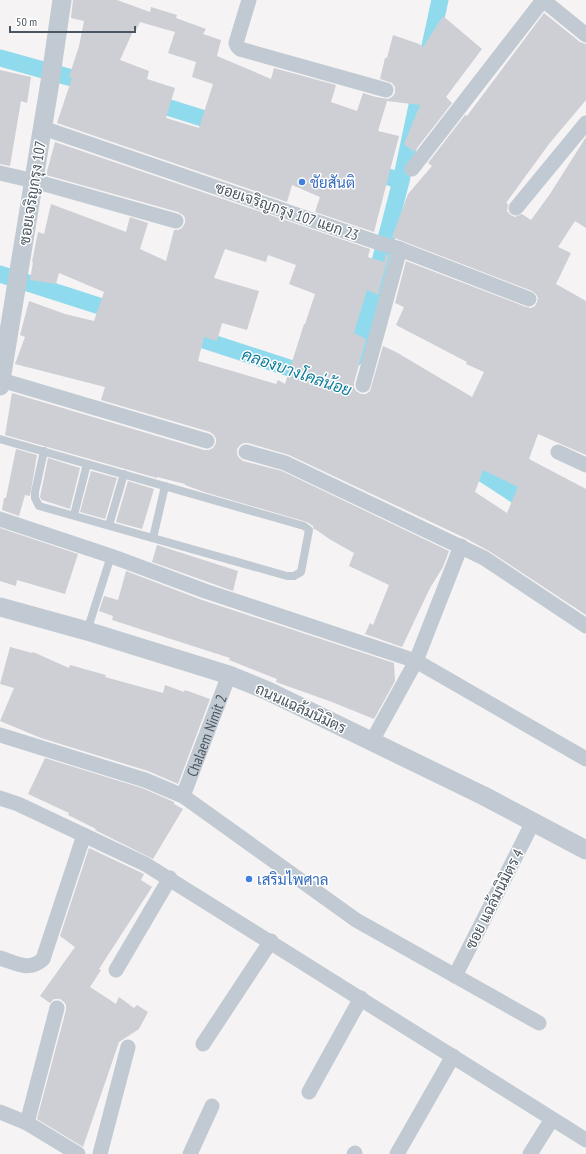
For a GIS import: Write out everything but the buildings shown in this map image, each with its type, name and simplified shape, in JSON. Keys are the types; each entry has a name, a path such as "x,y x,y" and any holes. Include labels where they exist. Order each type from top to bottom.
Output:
{"street":[{"name":"ซอยเจริญกรุง 107","path":"1,376 34,181 62,0"},
{"path":"249,0 236,43 240,49 386,90"},
{"path":"412,169 543,0 586,35"},
{"path":"516,208 586,123"},
{"name":"ซอยเจริญกรุง 107 แยก 23","path":"42,128 399,249 529,300"},
{"path":"0,173 34,181 176,221"},
{"path":"363,385 399,249"},
{"path":"1,376 207,441"},
{"path":"246,452 284,463 461,546 484,558 586,626"},
{"path":"558,452 586,465"},
{"path":"0,519 111,556 205,591 416,660 586,759"},
{"path":"372,741 416,660 461,546"},
{"name":"ถนนแฉล้มนิมิตร","path":"0,607 87,631 229,675 268,691 484,796 586,850"},
{"name":"Chalaem Nimit 2","path":"183,796 229,675"},
{"path":"0,735 145,780 183,796 356,920 539,1023"},
{"path":"0,798 18,804 84,835 145,864 170,878 586,1140"},
{"name":"ซอย แฉล้มนิมิตร 4","path":"455,976 533,822"},
{"path":"0,958 28,966 38,963 43,959 84,835"},
{"path":"116,970 170,878"},
{"path":"203,1044 271,942"},
{"path":"309,1092 361,998"},
{"path":"26,1123 57,1008"},
{"path":"100,1154 128,1047"},
{"path":"397,1154 453,1056"},
{"path":"190,1154 212,1106"},
{"path":"0,1112 26,1123 78,1154"},
{"path":"530,1154 552,1119"}],"lane":[{"path":"0,439 304,526 309,530 301,572 294,576 287,576 39,506 35,498 35,492 44,452"},
{"path":"74,515 87,464"},
{"path":"109,525 124,474"},
{"path":"153,538 165,486"},
{"path":"87,631 111,556"}],"waterway":[{"path":"428,55 440,0"},
{"path":"0,58 90,83"},
{"path":"355,358 401,181 422,82"},
{"path":"148,101 224,125"},
{"path":"367,170 401,181"},
{"name":"คลองบางโคล่น้อย","path":"0,274 121,313"},
{"name":"คลองบางโคล่น้อย","path":"182,333 311,375"},
{"name":"คลองบางโคล่น้อย","path":"462,460 534,507"}],"place":[{"name":"ชัยสันติ","path":"302,182"},
{"name":"เสริมไพศาล","path":"249,879"}]}
